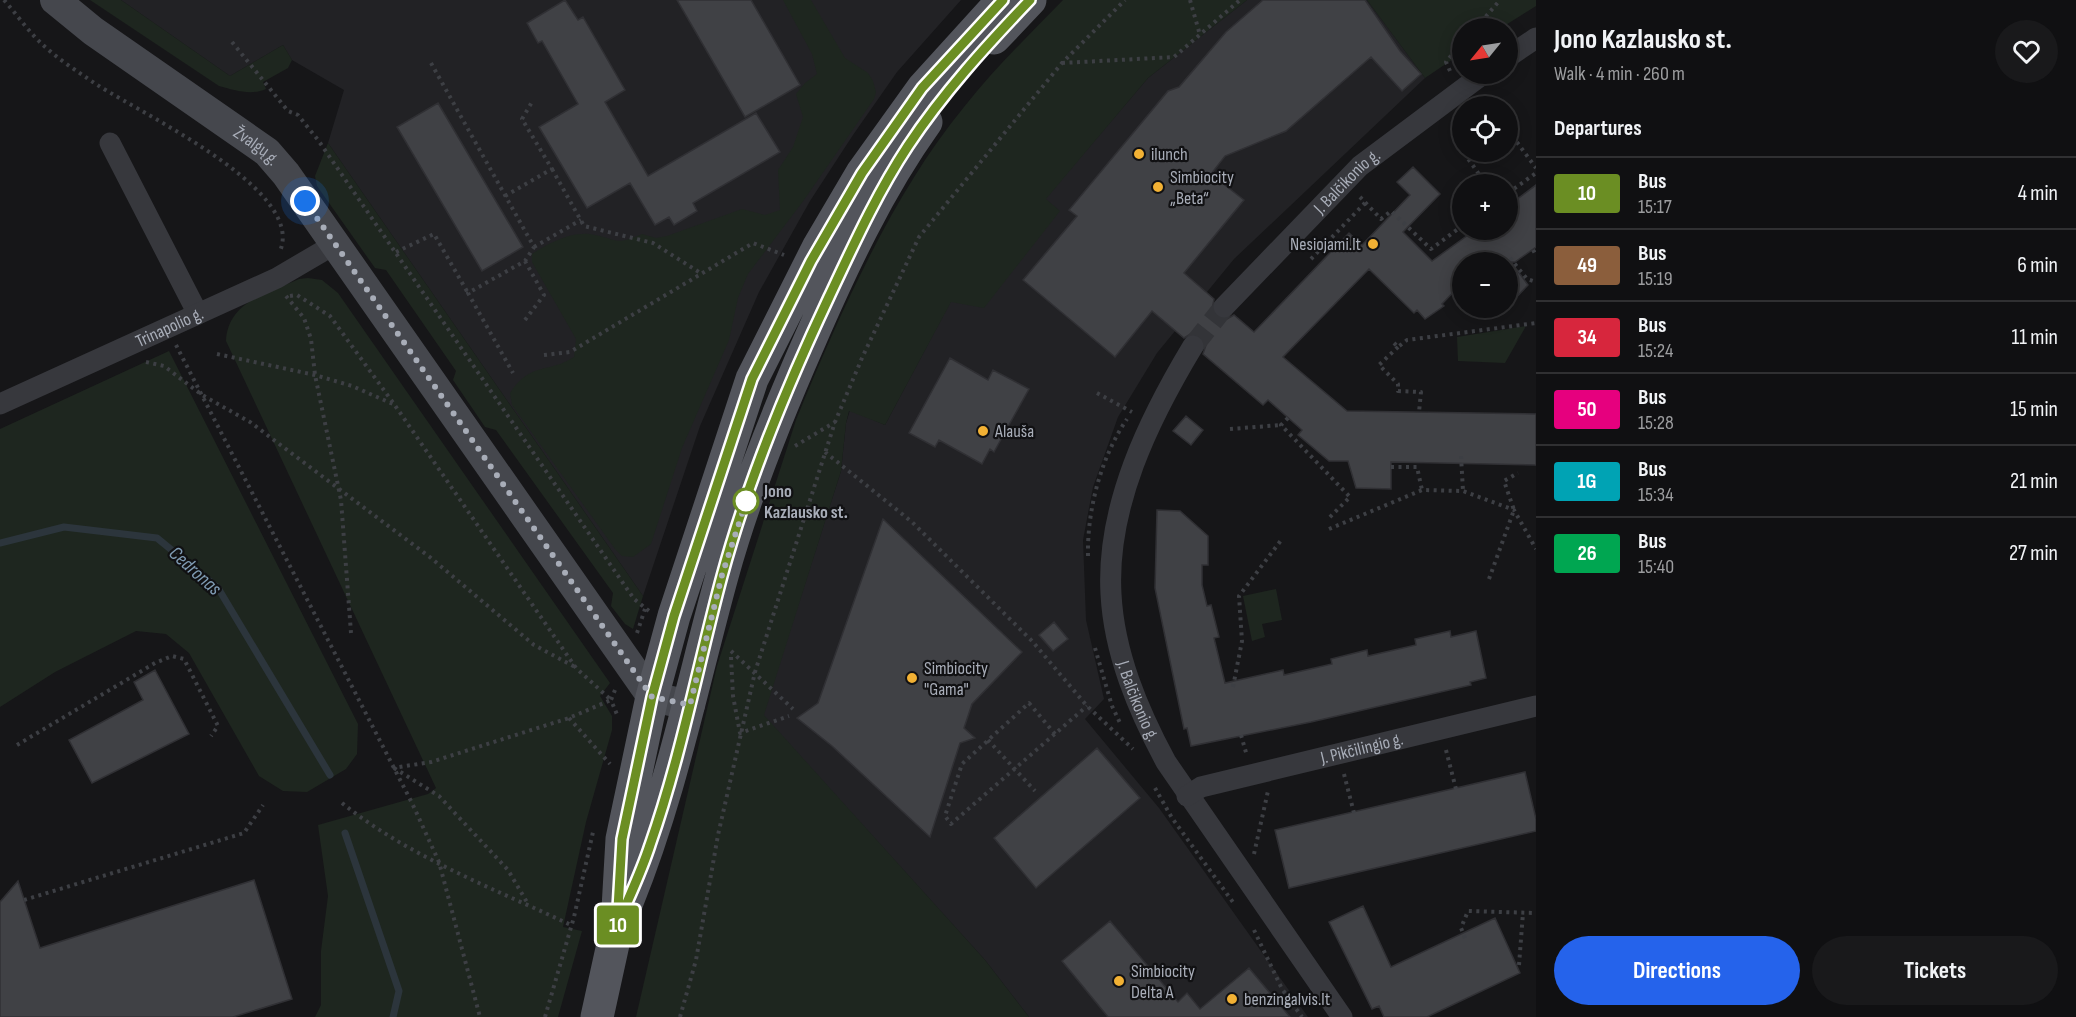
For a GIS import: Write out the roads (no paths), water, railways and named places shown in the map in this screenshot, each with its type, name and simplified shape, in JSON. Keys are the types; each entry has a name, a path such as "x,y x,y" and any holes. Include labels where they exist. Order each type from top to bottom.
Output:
{"main road":[{"name":"Žvalgų g.","path":"55,0 93,31 267,152 286,174 652,697"},
{"path":"597,1017 617,926 622,839 652,697 674,616 752,379 819,246 862,173 922,88 1003,0"},
{"path":"617,926 650,845 690,705 722,575 786,394 858,235 907,148 986,46 1030,0"},
{"path":"752,379 786,394"},
{"path":"652,697 690,705"}],"street":[{"path":"1518,50 1536,38"},
{"name":"J. Balčikonio g.","path":"1224,307 1360,166 1470,84"},
{"path":"110,143 198,314"},
{"name":"Trinapolio g.","path":"0,404 277,278 334,244"},
{"name":"J. Balčikonio g.","path":"1194,346 1172,382 1136,460 1114,536 1111,594 1129,684 1142,717 1188,796 1342,1017"},
{"name":"J. Pikčilingio g.","path":"1188,796 1201,787 1536,706"}],"waterway":[{"name":"Cedronas","path":"0,543 64,527 157,538 218,588 330,775"},
{"name":"Cedronas","path":"345,833 399,991 393,1017"}],"tunnel":[{"path":"1193,346 1224,307"}],"place":[{"name":"ilunch","path":"1139,154"},
{"name":"Simbiocity „Beta“","path":"1158,187"},
{"name":"Nesiojami.lt","path":"1373,244"},
{"name":"Alauša","path":"983,431"},
{"name":"Jono Kazlausko st.","path":"746,501"},
{"name":"Simbiocity \"Gama\"","path":"912,678"},
{"name":"Simbiocity Delta A","path":"1119,981"},
{"name":"benzingalvis.lt","path":"1232,999"}]}
